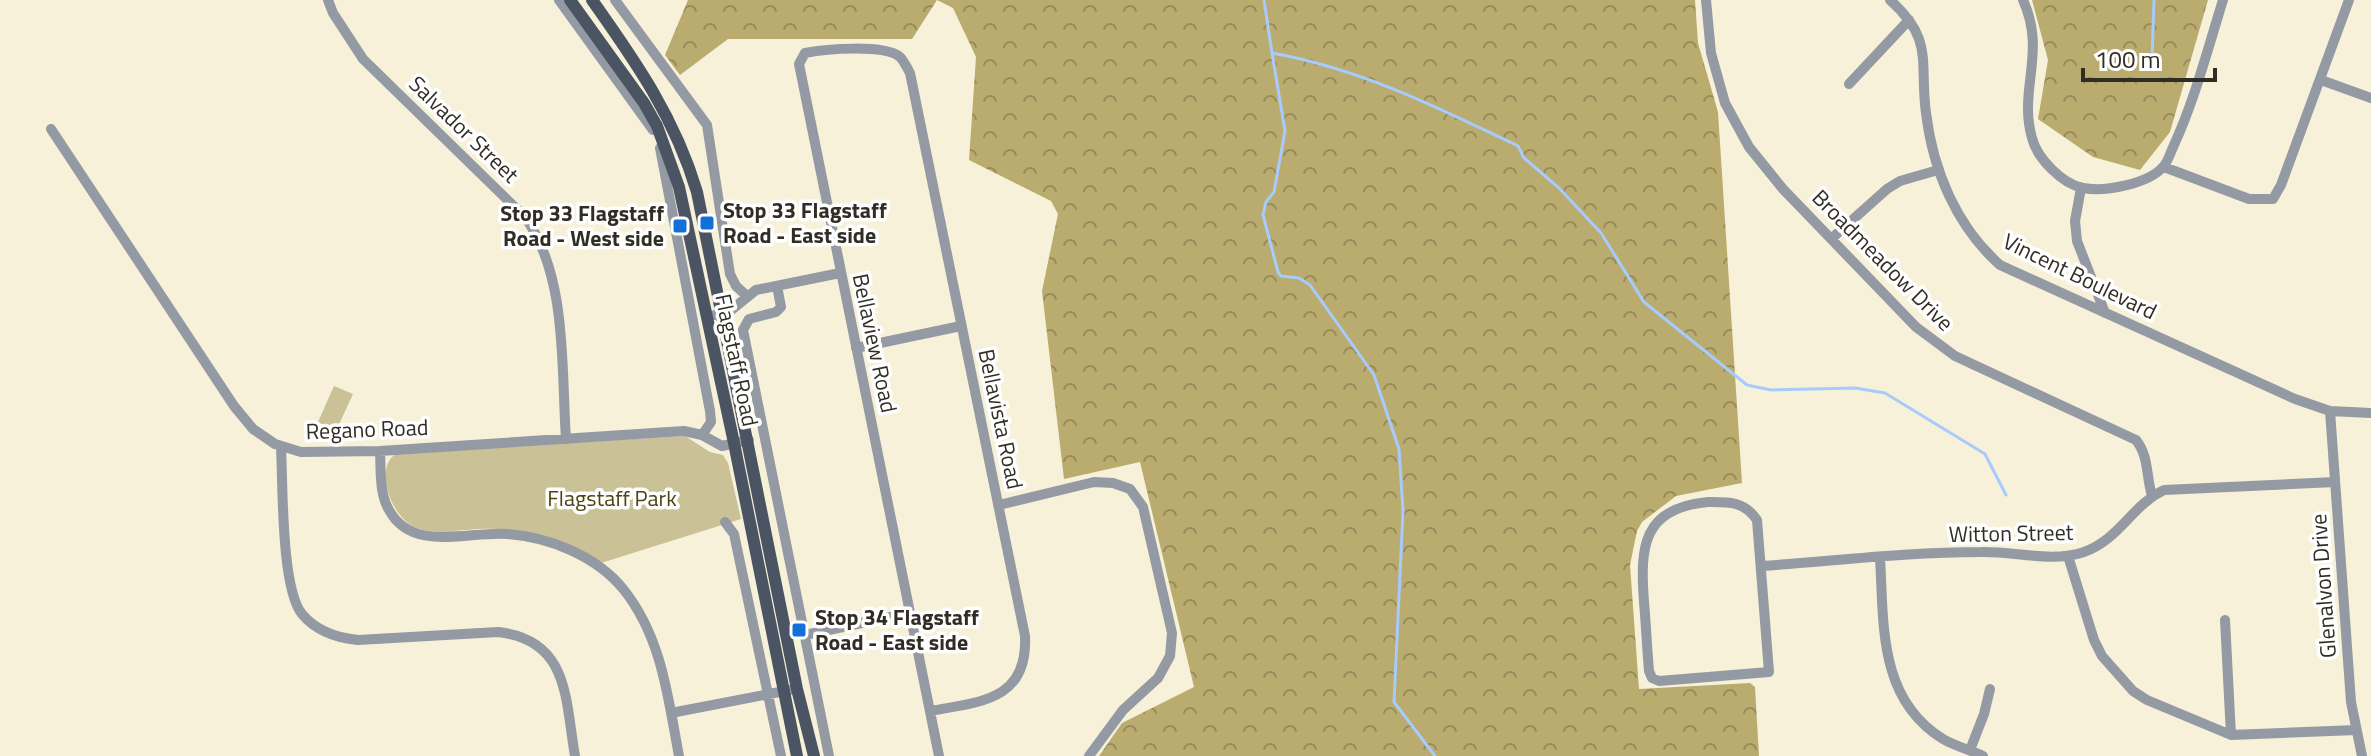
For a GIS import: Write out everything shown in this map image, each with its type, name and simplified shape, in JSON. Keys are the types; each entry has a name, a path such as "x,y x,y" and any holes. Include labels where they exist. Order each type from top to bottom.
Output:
{"main road":[{"name":"Flagstaff Road","path":"570,0 644,103 657,126 679,187 734,443 776,692 797,756"},
{"name":"Flagstaff Road","path":"592,0 641,68 686,155 697,192 797,689 814,756"}],"street":[{"name":"Salvador Street","path":"328,0 363,59 514,206 534,230 545,250 557,305 566,439"},
{"path":"559,0 645,118 659,143 710,411 711,422 702,435"},
{"path":"615,0 707,125 730,274 736,286 747,296"},
{"name":"Broadmeadow Drive","path":"1706,0 1711,53 1725,103 1749,147 1783,189 1916,327 1936,343 1955,356 2136,440 2144,449 2147,459 2152,496"},
{"name":"Vincent Boulevard","path":"1890,0 1920,37 1924,60 1925,110 1938,170 1966,229 2000,265 2295,399 2330,411 2371,413"},
{"path":"2023,0 2035,43 2028,103 2033,141 2045,161 2062,177 2081,188 2140,182 2164,167 2182,127 2223,0"},
{"path":"2164,167 2249,199 2273,199 2281,185 2349,0"},
{"path":"1849,84 1909,20"},
{"name":"Bellaview Road","path":"910,73 901,57 884,49 817,50 805,53 799,64 939,756"},
{"name":"Bellavista Road","path":"910,73 999,505 1025,636 1026,657 1019,677 1003,692 981,702 930,711"},
{"path":"2321,80 2371,98"},
{"name":"Regano Road","path":"51,129 234,406 253,429 281,447 301,452 380,451 684,431 702,435 722,446 749,440"},
{"path":"1831,239 1887,189 1900,181 1938,170"},
{"path":"2081,188 2075,221 2077,241 2105,313"},
{"path":"707,317 723,314 756,290 840,273"},
{"name":"Flagstaff Road","path":"777,286 781,307 776,312 749,319 743,330 829,756"},
{"path":"856,348 961,326"},
{"name":"Glenalvon Drive","path":"2330,411 2351,702 2362,756"},
{"path":"281,447 289,574 292,596 302,614 335,638 358,640 498,632 520,635 534,641 557,667 575,756"},
{"path":"380,451 383,497 396,521 409,531 426,537 505,533 535,538 564,547 608,573 623,589 658,651 679,756"},
{"path":"999,505 1094,482 1113,483 1130,489 1143,507 1172,633 1170,656 1158,678 1123,710 1089,756"},
{"path":"2152,496 2164,490 2335,482"},
{"name":"Witton Street","path":"1762,566 1981,551 2068,556 2101,545 2117,533 2152,496"},
{"path":"1734,502 1744,505 1757,520 1762,566 1769,672 1659,681 1652,678 1641,566 1646,544 1659,520 1684,504 1734,502"},
{"path":"725,522 734,534 776,692 781,756"},
{"path":"2068,556 2094,640 2116,674 2147,700 2231,735 2356,730"},
{"path":"1880,558 1886,654 1897,687 1909,710 1928,728 1945,740 1983,756"},
{"path":"805,635 909,613"},
{"path":"2225,620 2231,735"},
{"path":"671,713 797,689"},
{"path":"1970,750 1990,689"}],"green space":[{"path":"688,0 937,0 912,39 728,39 680,75 665,55"},
{"path":"937,0 1695,0 1698,43 1718,112 1742,483 1676,496 1642,522 1637,531 1630,565 1639,689 1750,683 1755,687 1759,756 1099,756 1122,723 1194,687 1140,462 1064,479 1042,291 1058,214 1051,201 969,160 976,57 953,8"},
{"path":"2032,0 2208,0 2170,132 2140,170 2093,157 2038,119 2048,60"},
{"path":"334,386 353,394 336,431 318,422"},
{"name":"Flagstaff Park","path":"685,436 710,452 723,455 728,463 741,519 601,563 572,547 527,532 478,529 440,532 417,528 400,515 388,493 386,470 397,453"}],"waterway":[{"path":"1264,0 1272,53 1368,79 1518,146 1524,158 1559,188 1601,233 1644,302 1747,385 1771,390 1855,388 1885,393 1985,454 2006,495"},
{"path":"2152,59 2154,0"},
{"path":"1272,53 1285,131 1274,192 1266,202 1263,215 1278,272 1281,276 1299,278 1310,285 1374,375 1399,449 1403,511 1394,702 1435,756"}],"place":[{"name":"Stop 33 Flagstaff Road - East side","path":"707,223"},
{"name":"Stop 33 Flagstaff Road - West side","path":"680,226"},
{"name":"Stop 34 Flagstaff Road - East side","path":"799,630"}]}
